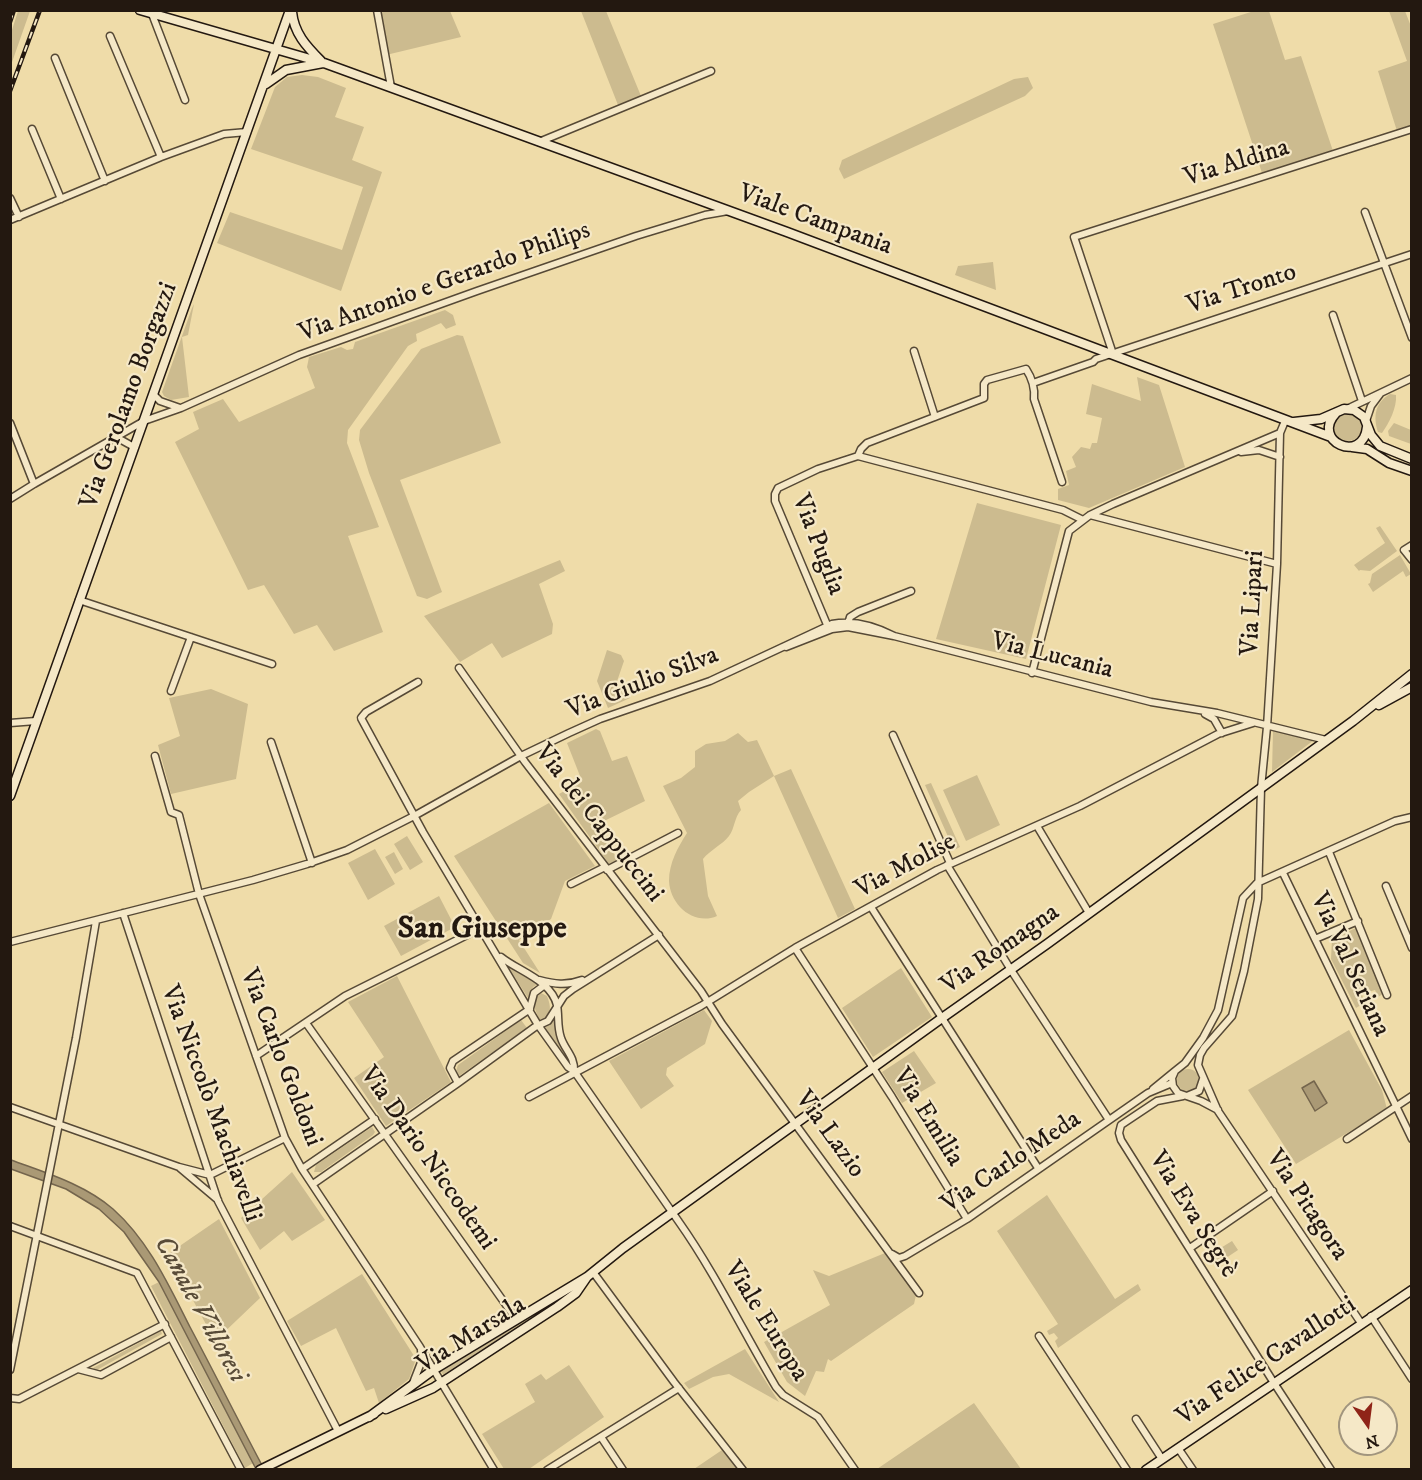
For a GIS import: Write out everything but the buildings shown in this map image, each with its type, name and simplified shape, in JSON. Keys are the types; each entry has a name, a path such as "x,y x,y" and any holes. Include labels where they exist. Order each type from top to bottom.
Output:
{"street":[{"name":"Viale Campania","path":"140,10 152,14 164,14 324,63 391,87 1332,437"},
{"name":"Viale Campania","path":"291,10 293,25 297,33 324,63"},
{"name":"Via Gerolamo Borgazzi","path":"10,796 291,10"},
{"path":"377,10 391,87"},
{"path":"152,14 184,100"},
{"path":"110,36 162,157"},
{"path":"55,58 105,181"},
{"path":"266,84 286,70 324,63"},
{"path":"539,142 711,71"},
{"path":"32,129 61,199"},
{"name":"Via Aldina","path":"1113,354 1074,237 1412,129"},
{"path":"10,220 162,157 224,134 247,132"},
{"path":"10,198 19,217"},
{"name":"Via Antonio e Gerardo Philips","path":"10,499 144,421 181,408 299,355 636,236 705,215 729,211"},
{"path":"1365,212 1412,338"},
{"name":"Via Tronto","path":"1033,383 1412,254"},
{"path":"1333,315 1362,401"},
{"path":"914,351 935,417"},
{"name":"Via Puglia","path":"828,628 775,501 778,488 826,466 858,456 867,443 984,398 984,384 987,380 1023,369 1028,370 1033,383"},
{"path":"1412,378 1336,413 1329,425 1332,437 1338,444 1367,449 1389,463 1412,471"},
{"path":"1033,383 1034,399 1062,482"},
{"path":"1348,447 1355,446 1362,441 1366,434 1373,402 1385,390"},
{"path":"154,395 160,401 181,408"},
{"path":"1347,409 1358,411 1382,448 1412,459"},
{"name":"Viale Campania","path":"1288,422 1321,419 1336,413"},
{"name":"Via Lipari","path":"1261,788 1277,564 1280,433 1288,422"},
{"path":"10,423 34,484"},
{"path":"1032,673 1069,531 1090,515 1280,433"},
{"path":"116,437 134,447"},
{"path":"1234,453 1259,450 1280,457"},
{"path":"858,456 1064,510 1083,520"},
{"path":"1090,515 1277,564"},
{"path":"1412,545 1404,550 1412,560"},
{"name":"Via Giulio Silva","path":"10,942 312,863 357,846 521,756 600,719 699,686 794,640 828,628 848,625 850,616 911,591"},
{"path":"79,600 272,664"},
{"name":"Via Lucania","path":"848,625 883,630 894,636 1032,673 1202,712 1217,713 1253,723"},
{"path":"171,691 191,637"},
{"name":"Via dei Cappuccini","path":"459,668 521,756 701,990 707,1002"},
{"name":"Via Romagna","path":"672,1214 1353,721 1412,674"},
{"path":"418,682 366,712 362,718 414,816 538,1024 568,1067 574,1071"},
{"name":"Via Romagna","path":"1353,721 1412,687"},
{"path":"1202,712 1214,720 1222,733"},
{"path":"10,723 36,721"},
{"path":"1253,723 1326,740"},
{"name":"Via Molise","path":"529,1097 707,1002 795,948 949,864 1037,826 1222,733 1253,723"},
{"path":"893,735 949,864 1011,970 1109,1120"},
{"path":"271,742 312,863"},
{"name":"Via Carlo Goldoni","path":"155,756 171,812 179,815 199,894 285,1138 302,1169 420,1347 494,1470"},
{"path":"1172,1083 1176,1092 1185,1096 1193,1095 1199,1090 1202,1076 1198,1063 1201,1052 1232,1016 1258,899 1261,788"},
{"path":"1257,883 1395,821 1412,817"},
{"path":"1037,826 1089,913"},
{"path":"571,884 678,833"},
{"path":"1329,852 1387,995"},
{"name":"Via Val Seriana","path":"1283,873 1412,1139"},
{"name":"Via Carlo Meda","path":"892,1254 899,1258 905,1256 967,1219 1151,1092 1177,1069 1203,1038 1218,1010 1243,898 1257,883"},
{"path":"1386,886 1412,948"},
{"path":"871,907 1038,1168"},
{"name":"Via Niccolò Machiavelli","path":"123,913 218,1201 338,1431"},
{"path":"10,1370 50,1174 96,921"},
{"path":"1315,939 1358,921"},
{"path":"256,1056 345,996 481,928"},
{"path":"313,1184 538,1024 549,1021 564,996 659,935"},
{"name":"Via Emilia","path":"795,948 967,1219"},
{"path":"496,952 512,966 544,983 571,984 593,976"},
{"path":"544,983 557,1007 559,1033 563,1044 574,1060 574,1071"},
{"path":"458,1083 450,1068 453,1061 530,1009 534,993 544,983"},
{"name":"Via Lazio","path":"707,1002 919,1293"},
{"name":"Via Dario Niccodemi","path":"306,1023 516,1319"},
{"path":"1177,1069 1191,1066 1202,1076"},
{"name":"Via Carlo Meda","path":"1151,1092 1172,1083 1177,1069"},
{"name":"Viale Europa","path":"574,1071 717,1282 734,1316 776,1387 783,1395 818,1417 855,1470"},
{"name":"Via Pitagora","path":"1202,1076 1218,1111 1361,1323"},
{"name":"Via Pitagora","path":"1185,1096 1201,1101 1218,1111"},
{"name":"Via Eva Segrè","path":"1185,1096 1157,1101 1121,1125 1119,1133 1121,1140 1331,1470"},
{"path":"1347,1139 1412,1096"},
{"path":"10,1107 179,1167 210,1175 285,1138"},
{"path":"302,1169 375,1119"},
{"path":"179,1167 218,1201"},
{"path":"1190,1248 1272,1191"},
{"name":"Via Marsala","path":"369,1417 434,1370 590,1274 672,1214"},
{"path":"10,1226 137,1273 241,1470"},
{"path":"590,1274 743,1470"},
{"name":"Via Marsala","path":"262,1468 441,1382 557,1307 576,1293 590,1274"},
{"name":"Via Felice Cavallotti","path":"1146,1470 1412,1290"},
{"path":"1371,1317 1412,1379"},
{"path":"10,1398 19,1399 166,1326"},
{"path":"1039,1336 1127,1470"},
{"path":"78,1369 100,1375 171,1337"},
{"path":"412,1386 422,1360 420,1347"},
{"path":"546,1470 679,1388"},
{"path":"1136,1419 1162,1459"},
{"path":"601,1437 623,1470"},
{"path":"1178,1448 1192,1470"}],"shaded area":[{"path":"18,11 30,11 11,65 11,33"},
{"path":"379,11 450,11 461,37 386,55"},
{"path":"581,11 606,11 641,96 618,105"},
{"path":"1254,11 1269,11 1285,60 1301,56 1333,151 1262,173 1213,24"},
{"path":"1389,11 1405,11 1412,29 1411,126 1397,131 1378,71 1407,61"},
{"path":"302,75 318,77 346,88 335,117 364,127 352,160 382,172 341,291 217,243 230,212 342,250 363,187 251,149 275,87 287,77"},
{"path":"1028,77 1033,88 1025,96 844,179 839,169 842,160 1014,79"},
{"path":"993,262 996,290 955,275 958,266"},
{"path":"194,304 188,335 182,337 189,397 171,400 162,392 192,308"},
{"path":"445,310 453,315 456,325 446,329 441,323 416,334 417,341 408,346 348,430 347,443 379,527 348,536 383,632 334,651 317,625 294,634 264,585 248,590 175,442 199,429 193,412 223,399 239,422 315,388 307,367 309,357 341,347 347,350 353,349 355,342"},
{"path":"457,335 463,336 501,443 400,480 442,592 427,599 417,596 369,473 359,440 360,430 421,349"},
{"path":"1137,377 1159,385 1185,467 1089,508 1058,500 1058,489 1069,485 1066,471 1076,467 1072,457 1081,447 1090,449 1092,443 1097,443 1102,418 1086,414 1092,384 1141,401"},
{"path":"1390,394 1396,395 1394,410 1382,433 1378,432 1376,410 1381,401"},
{"path":"1348,413 1358,417 1362,427 1358,437 1348,441 1338,437 1334,427 1338,417"},
{"path":"1394,423 1411,430 1411,444 1389,436 1388,431"},
{"path":"977,503 1061,525 1026,659 936,639"},
{"path":"1380,526 1397,551 1370,571 1359,571 1354,565 1385,543 1376,528"},
{"path":"1400,555 1411,574 1406,577 1403,571 1373,592 1368,584 1372,574"},
{"path":"560,560 565,571 539,584 553,624 552,634 502,658 492,643 460,662 424,616"},
{"path":"607,650 621,655 624,661 614,690 628,692 630,698 608,708 597,681"},
{"path":"211,689 248,704 236,779 171,794 158,745 180,736 169,698"},
{"path":"596,729 600,731 612,761 627,756 645,801 600,823 617,860 609,864 559,794 582,781 567,743"},
{"path":"1273,731 1314,740 1272,772"},
{"path":"738,733 748,742 757,740 774,776 738,801 741,810 731,833 703,859 708,896 717,916 700,918 685,911 670,890 669,874 672,862 687,833 663,786 681,778 695,767 695,751 706,744 725,741"},
{"path":"791,769 855,909 838,918 774,776"},
{"path":"977,775 1000,825 966,841 943,790"},
{"path":"931,783 960,847 954,850 925,785"},
{"path":"549,803 595,866 565,881 551,919 519,940 540,973 523,963 454,856"},
{"path":"407,836 423,862 410,870 394,844"},
{"path":"375,849 395,884 368,900 348,863"},
{"path":"394,852 403,869 395,874 385,857"},
{"path":"439,896 455,927 401,956 384,926"},
{"path":"1356,928 1383,994 1378,997 1375,990 1362,994 1364,1003 1356,1008 1331,959 1332,939"},
{"path":"509,968 538,984 533,987 528,998"},
{"path":"901,968 932,1017 873,1057 842,1008"},
{"path":"397,976 451,1082 386,1126 354,1078 384,1057 348,1002"},
{"path":"541,993 547,996 550,1006 548,1016 543,1021 539,1019 535,1009 535,998"},
{"path":"704,1010 712,1021 705,1044 667,1068 666,1075 674,1086 641,1109 609,1061"},
{"path":"555,1017 572,1063 570,1064 545,1028"},
{"path":"521,1020 527,1028 459,1076 456,1071 458,1065"},
{"path":"1349,1030 1382,1090 1387,1109 1296,1164 1248,1090"},
{"path":"914,1051 936,1083 902,1103 882,1072"},
{"path":"1188,1069 1196,1072 1199,1080 1196,1088 1188,1091 1180,1088 1177,1080 1180,1072"},
{"path":"1314,1081 1327,1103 1315,1111 1302,1088"},
{"path":"372,1127 375,1132 373,1135 321,1172 314,1172 316,1165"},
{"path":"11,1160 64,1180 102,1200 137,1235 166,1280 264,1469 256,1469 159,1282 124,1232 99,1209 66,1189 11,1169"},
{"path":"292,1172 325,1220 292,1241 284,1231 260,1250 241,1218"},
{"path":"1047,1195 1115,1299 1138,1284 1141,1290 1058,1348 1055,1341 1058,1338 1054,1333 1049,1335 1047,1331 1058,1324 997,1231"},
{"path":"219,1219 260,1298 215,1341 168,1254"},
{"path":"1232,1241 1238,1250 1217,1264 1211,1254"},
{"path":"885,1253 916,1295 914,1304 831,1361 828,1359 824,1372 816,1371 805,1396 787,1382 764,1342 830,1305 813,1270 829,1276"},
{"path":"362,1274 416,1359 409,1379 379,1403 374,1388 366,1391 336,1328 301,1346 287,1321"},
{"path":"159,1282 253,1463 245,1468 151,1286"},
{"path":"558,1299 559,1301 444,1376 440,1370"},
{"path":"161,1331 162,1334 95,1371 93,1368"},
{"path":"745,1349 779,1402 729,1374 713,1377 689,1389 684,1383"},
{"path":"569,1365 604,1417 529,1469 504,1469 482,1434 535,1402 525,1384 541,1374 546,1380"},
{"path":"974,1403 1021,1469 877,1469"},
{"path":"722,1450 737,1469 694,1469"}],"railway":[{"path":"10,22 14,10"},
{"path":"10,91 40,10"}],"district":[{"name":"San Giuseppe","path":"482,930"}],"water label":[{"name":"Canale Villoresi","path":"199,1310"}]}
